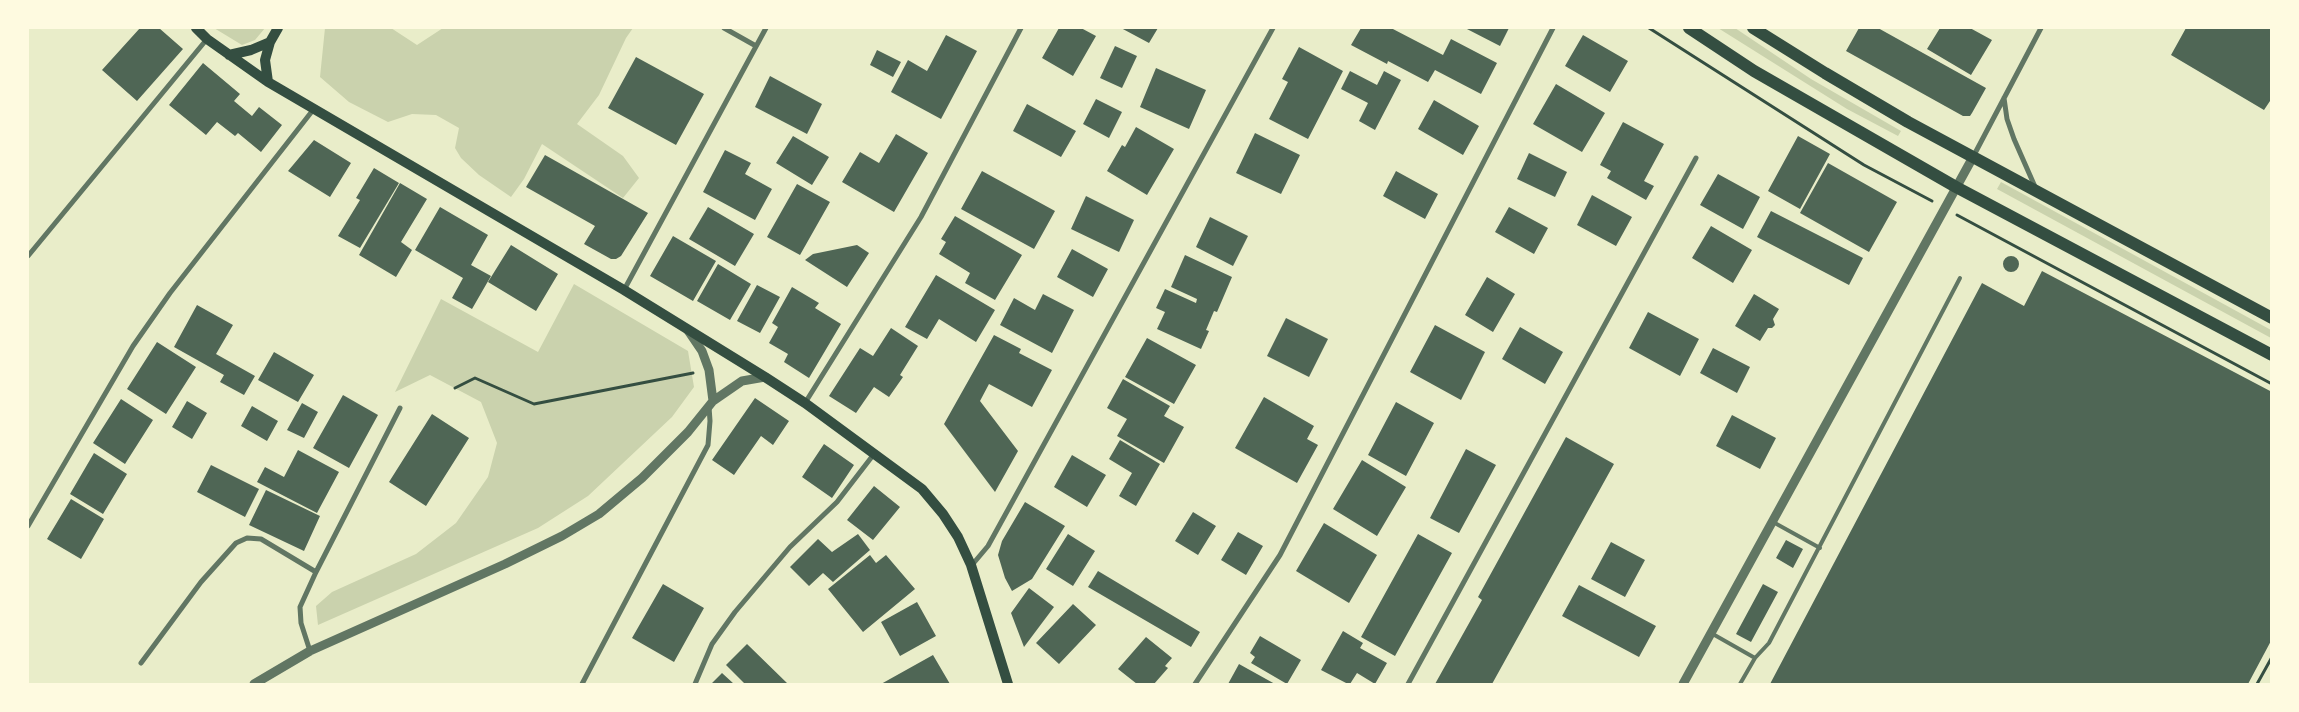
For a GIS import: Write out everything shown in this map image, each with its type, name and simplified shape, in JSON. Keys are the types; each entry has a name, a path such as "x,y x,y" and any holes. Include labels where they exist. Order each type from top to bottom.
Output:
{"main road":[{"path":"196,28 229,55 313,110 624,290 765,377 805,403 922,489 943,514 958,537 972,565 1008,684"},
{"path":"268,82 266,60 270,42 278,28"},
{"path":"1689,28 1754,71 1956,186 2272,355"},
{"path":"1753,28 1825,74 1973,157 2272,318"},
{"path":"229,55 251,50 270,42"}],"street":[{"path":"724,28 756,46"},
{"path":"624,290 766,28"},
{"path":"805,403 921,217 1020,28"},
{"path":"972,565 988,546 1273,28"},
{"path":"1196,684 1280,555 1553,28"},
{"path":"1683,684 1973,157 2041,28"},
{"path":"28,256 208,39"},
{"path":"2004,98 2007,119 2014,139 2037,191"},
{"path":"28,526 133,346 170,293 313,110"},
{"path":"1408,684 1696,158"},
{"path":"582,684 708,445 711,404 709,370 702,351 687,328"},
{"path":"254,684 310,651 504,564 562,536 599,514 642,478 688,432 711,404 742,380 765,377"},
{"path":"310,651 301,623 300,607 400,408"},
{"path":"694,684 712,644 734,612 790,547 837,502 874,453"},
{"path":"141,663 201,582 236,543 247,538 261,539 316,572"}],"lane":[{"path":"1740,684 1755,658 1769,643 1960,278"},
{"path":"1772,521 1820,548"},
{"path":"1711,633 1755,658"}],"path":[{"path":"455,388 475,378 534,404 709,370"},
{"path":"2257,684 2272,657"}],"green space":[{"path":"214,28 265,28 255,40 242,45"},
{"path":"325,28 391,28 417,45 443,28 633,28 626,38 599,95 577,124 623,156 639,178 623,198 542,144 524,179 511,197 479,175 461,158 455,148 459,128 436,115 412,114 388,122 349,102 320,77"},
{"path":"1718,28 1735,28 1811,79 1901,131 1898,136 1847,109"},
{"path":"2001,182 2271,330 2271,338 1997,189"},
{"path":"574,284 688,351 694,387 672,417 588,496 538,528 318,625 316,606 332,592 416,554 456,523 488,477 497,443 481,402 430,375 395,392 441,299 538,352"}],"building":[{"path":"140,28 159,28 183,49 137,101 102,70"},
{"path":"1059,28 1081,28 1096,36 1073,76 1042,58"},
{"path":"1121,28 1158,28 1149,43"},
{"path":"1361,28 1391,28 1443,55 1451,39 1497,63 1481,94 1435,70 1428,82 1388,61 1387,64 1351,45"},
{"path":"1465,28 1509,28 1500,46"},
{"path":"1859,28 1878,28 1986,88 1970,116 1963,116 1846,51"},
{"path":"1940,28 1970,28 1992,40 1971,75 1927,49"},
{"path":"2186,28 2272,28 2272,98 2264,110 2171,55"},
{"path":"946,35 977,51 941,119 891,92 908,60 927,71"},
{"path":"1583,35 1628,61 1610,92 1565,66"},
{"path":"1115,46 1137,56 1122,88 1100,78"},
{"path":"1299,47 1343,71 1308,139 1269,119 1288,82 1282,79"},
{"path":"877,50 901,62 893,77 870,65"},
{"path":"636,57 704,94 676,145 608,108"},
{"path":"203,63 240,94 234,101 252,116 259,107 282,125 261,152 238,133 235,136 217,122 206,135 169,105"},
{"path":"1156,68 1206,90 1189,129 1140,107"},
{"path":"1350,71 1377,85 1384,71 1401,80 1375,130 1359,121 1368,103 1341,89"},
{"path":"770,76 822,104 807,134 755,107"},
{"path":"1556,84 1605,113 1582,152 1533,124"},
{"path":"1096,99 1122,112 1109,138 1083,124"},
{"path":"1434,100 1479,126 1463,155 1418,129"},
{"path":"1027,104 1076,131 1061,157 1013,131"},
{"path":"1623,122 1664,144 1644,181 1654,186 1646,200 1607,178 1611,171 1600,165"},
{"path":"1136,127 1174,149 1147,195 1107,171 1122,145 1125,147"},
{"path":"1255,133 1300,155 1281,194 1236,173"},
{"path":"896,134 928,153 894,212 842,182 860,152 879,163"},
{"path":"793,136 829,157 812,185 776,163"},
{"path":"1798,136 1830,154 1800,209 1768,191"},
{"path":"314,140 351,163 330,197 288,171"},
{"path":"725,150 751,163 745,174 772,189 755,220 703,192"},
{"path":"1529,153 1567,172 1555,197 1517,179"},
{"path":"545,155 648,213 621,256 611,259 584,244 595,226 526,187"},
{"path":"1828,163 1897,202 1869,252 1800,213"},
{"path":"374,168 399,183 360,248 338,236 360,200 356,198"},
{"path":"982,171 1055,211 1034,249 961,209"},
{"path":"1396,171 1438,194 1425,219 1383,196"},
{"path":"1718,174 1760,197 1743,229 1700,205"},
{"path":"400,183 427,199 401,242 412,250 396,277 359,255"},
{"path":"797,184 830,202 800,255 767,237"},
{"path":"1592,195 1632,217 1616,246 1577,225"},
{"path":"1086,196 1134,220 1119,252 1071,229"},
{"path":"440,207 488,235 471,265 491,276 472,309 452,298 463,278 415,250"},
{"path":"708,207 754,234 735,266 689,239"},
{"path":"1509,207 1548,228 1534,254 1495,232"},
{"path":"1771,211 1863,258 1849,285 1757,237"},
{"path":"955,216 1022,255 995,300 965,283 970,273 939,254 946,242 941,239"},
{"path":"1210,217 1248,236 1233,266 1196,247"},
{"path":"1711,226 1752,250 1733,283 1692,258"},
{"path":"673,236 716,261 693,301 650,276"},
{"path":"511,245 558,274 536,311 488,282"},
{"path":"857,245 869,253 847,287 805,260 813,254"},
{"path":"1072,249 1108,269 1093,297 1057,277"},
{"path":"1185,255 1232,277 1217,312 1214,311 1206,330 1209,331 1201,349 1157,329 1165,312 1156,308 1165,289 1196,303 1197,299 1171,287"},
{"path":"2011,256 2019,264 2011,272 2003,264"},
{"path":"718,264 751,284 730,320 697,301"},
{"path":"2042,271 2272,392 2272,639 2248,684 1770,684 1982,283 2024,306"},
{"path":"936,275 995,310 976,342 939,319 927,339 905,327"},
{"path":"1487,277 1515,294 1493,332 1465,315"},
{"path":"757,285 780,297 760,333 737,321"},
{"path":"792,287 819,303 815,308 841,324 809,378 784,362 788,354 769,343 778,327 772,323"},
{"path":"1043,294 1074,310 1052,353 1000,325 1014,298 1035,310"},
{"path":"1754,294 1779,309 1773,319 1775,325 1772,328 1768,328 1760,341 1735,326"},
{"path":"197,305 233,325 216,354 255,376 244,395 220,382 224,375 174,347"},
{"path":"1648,312 1699,339 1680,376 1629,348"},
{"path":"1286,318 1328,339 1309,377 1267,356"},
{"path":"1435,325 1485,352 1461,400 1410,372"},
{"path":"1520,327 1563,352 1545,384 1502,359"},
{"path":"891,328 918,346 900,375 903,377 889,397 874,387 856,413 829,396 860,348 873,356"},
{"path":"994,335 1021,349 1019,353 1052,370 1032,407 989,384 980,401 1018,451 995,492 944,424"},
{"path":"1147,338 1196,365 1174,404 1125,377"},
{"path":"157,342 196,367 166,414 127,389"},
{"path":"1713,348 1750,367 1737,393 1700,373"},
{"path":"274,352 314,375 298,402 258,380"},
{"path":"1123,379 1170,406 1164,416 1184,427 1164,463 1117,436 1127,419 1107,408"},
{"path":"343,395 378,415 349,468 313,448"},
{"path":"1264,397 1314,426 1307,439 1318,445 1297,483 1235,448"},
{"path":"755,398 789,421 773,445 761,436 734,475 712,460"},
{"path":"121,399 153,420 125,464 93,443"},
{"path":"187,401 207,413 192,439 172,427"},
{"path":"1396,402 1434,423 1406,476 1368,455"},
{"path":"302,403 318,412 304,438 287,430"},
{"path":"252,406 278,421 267,441 241,426"},
{"path":"432,414 469,438 426,506 389,482"},
{"path":"1732,415 1776,438 1760,469 1716,446"},
{"path":"1566,437 1614,464 1492,684 1435,684 1482,600 1478,597"},
{"path":"1120,440 1160,464 1136,506 1119,496 1132,473 1109,459"},
{"path":"824,444 854,465 832,498 802,477"},
{"path":"1466,449 1496,465 1459,533 1430,518"},
{"path":"298,450 339,472 317,513 257,482 265,467 284,477"},
{"path":"94,453 127,474 103,514 70,494"},
{"path":"1072,455 1106,475 1087,507 1054,487"},
{"path":"1362,460 1406,487 1377,536 1333,509"},
{"path":"211,465 259,489 245,517 197,492"},
{"path":"874,486 900,507 873,540 847,520"},
{"path":"266,490 320,516 304,551 249,525"},
{"path":"71,499 104,519 81,559 47,539"},
{"path":"1025,502 1065,526 1032,579 1012,591 1005,578 998,555 1002,541"},
{"path":"1193,512 1216,526 1198,555 1175,541"},
{"path":"1324,523 1377,555 1349,603 1296,571"},
{"path":"1238,532 1263,546 1246,575 1221,560"},
{"path":"858,534 870,550 833,582 823,573 809,586 790,567 818,539 832,552"},
{"path":"1068,534 1095,551 1073,586 1046,569"},
{"path":"1418,534 1452,553 1395,656 1361,637"},
{"path":"1786,540 1803,549 1793,568 1776,558"},
{"path":"1611,542 1645,560 1625,597 1591,579"},
{"path":"870,555 876,563 886,555 915,589 863,632 828,589"},
{"path":"1098,571 1200,632 1191,647 1088,587"},
{"path":"663,584 704,608 674,662 632,638"},
{"path":"1763,584 1778,592 1751,642 1736,634"},
{"path":"1579,585 1656,626 1639,657 1562,616"},
{"path":"1029,588 1054,607 1024,647 1011,613"},
{"path":"917,602 936,636 900,656 881,622"},
{"path":"1073,604 1096,625 1059,664 1036,643"},
{"path":"1343,631 1363,643 1360,648 1387,663 1375,684 1357,673 1350,684 1348,684 1321,670"},
{"path":"1260,636 1301,660 1287,684 1251,663 1255,657 1250,653"},
{"path":"1146,637 1172,658 1165,666 1168,668 1154,684 1137,684 1118,669"},
{"path":"747,644 788,684 745,684 726,665"},
{"path":"933,655 950,684 881,684"},
{"path":"1239,664 1275,684 1228,684"},
{"path":"722,673 734,684 711,684"}]}
